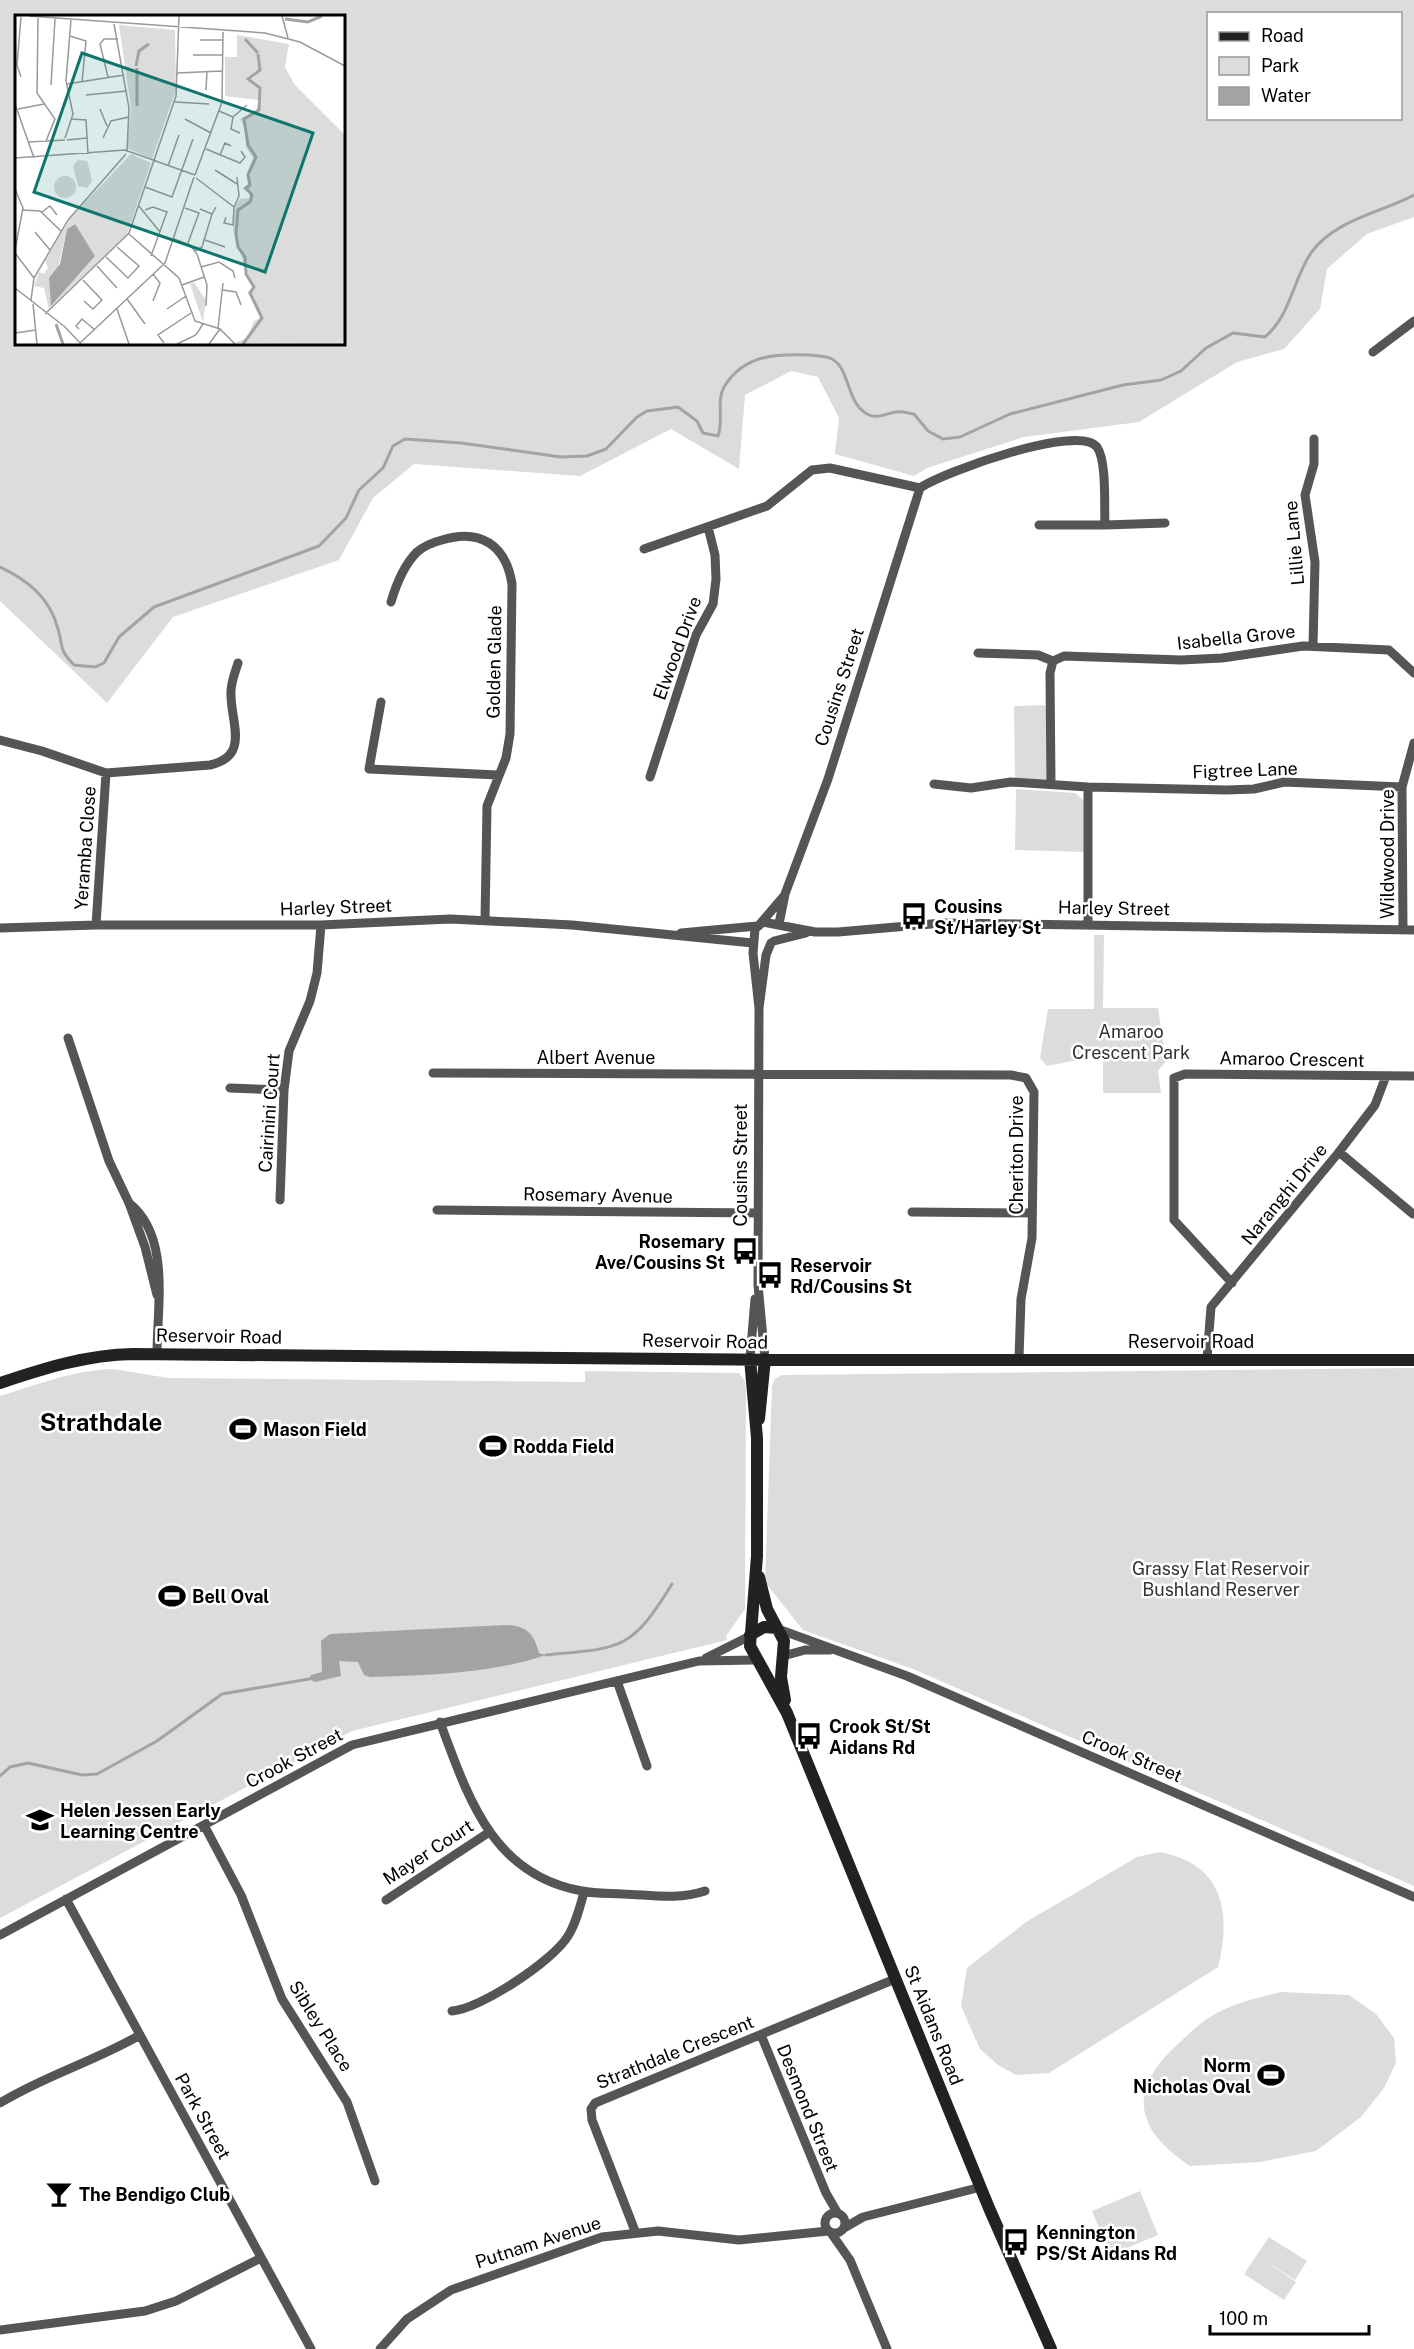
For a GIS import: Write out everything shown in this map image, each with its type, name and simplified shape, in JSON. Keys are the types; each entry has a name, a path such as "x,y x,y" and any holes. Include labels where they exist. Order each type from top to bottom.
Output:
{"main road":[{"name":"Reservoir Road","path":"0,1383 81,1359 157,1353 750,1359 1414,1360"},
{"name":"Cousins Street","path":"750,1359 757,1438 757,1556 750,1636"},
{"name":"Cousins Street","path":"757,1438 765,1359"},
{"name":"Cousins Street","path":"757,1556 762,1594 778,1629"},
{"path":"764,1628 778,1629 784,1641 782,1657 768,1664 756,1660 751,1652 750,1636 764,1628"},
{"name":"St Aidans Road","path":"782,1657 781,1677 787,1713"},
{"name":"St Aidans Road","path":"756,1660 771,1682 787,1713 981,2187 1051,2349"}],"street":[{"path":"1373,352 1414,321"},
{"path":"644,549 767,506 812,470 830,468 920,488 934,478 1030,447 1081,439 1092,442 1099,450 1105,525"},
{"name":"Lillie Lane","path":"1313,646 1315,562 1305,495 1314,464 1314,439"},
{"name":"Cousins Street","path":"759,1008 766,955 780,925 785,894 828,779 920,488"},
{"path":"1039,525 1166,523"},
{"name":"Elwood Drive","path":"650,777 696,635 712,604 716,567 708,527"},
{"name":"Golden Glade","path":"391,602 396,584 417,552 448,538 465,536 488,541 509,564 512,584 510,734 506,758 487,806 485,920"},
{"name":"Isabella Grove","path":"978,653 1038,655 1053,661 1064,656 1191,660 1313,646 1389,650 1414,673"},
{"path":"1051,784 1050,673 1053,661"},
{"name":"Yeramba Close","path":"0,740 42,751 106,773 210,765 226,759 234,750 237,736 230,691 237,663"},
{"path":"381,702 369,769 498,775"},
{"name":"Wildwood Drive","path":"1404,930 1402,787 1414,743"},
{"name":"Yeramba Close","path":"96,925 106,773"},
{"name":"Figtree Lane","path":"934,784 971,788 1011,782 1089,787 1227,790 1254,789 1284,782 1402,787"},
{"path":"1088,925 1089,787"},
{"name":"Cousins Street","path":"765,1359 758,1285 759,1008 753,943 758,925 785,894"},
{"name":"Harley Street","path":"0,928 96,925 321,925 450,919 672,934 698,939 753,943 772,942 815,932"},
{"name":"Harley Street","path":"672,934 758,925 780,925 815,932 860,932 929,923 1414,930"},
{"name":"Cairinini Court","path":"280,1200 284,1089 289,1051 310,1001 317,973 321,925"},
{"path":"68,1038 109,1161 150,1245 157,1295 157,1353"},
{"name":"Albert Avenue","path":"433,1073 758,1075"},
{"name":"Amaroo Crescent","path":"1232,1283 1174,1220 1174,1078 1185,1074 1386,1076"},
{"name":"Cheriton Drive","path":"758,1075 1011,1075 1026,1078 1034,1092 1032,1213 1031,1249 1021,1299 1019,1358"},
{"path":"1386,1076 1414,1076"},
{"name":"Naranghi Drive","path":"1207,1359 1210,1312 1375,1105 1386,1076"},
{"path":"230,1088 284,1089"},
{"path":"1339,1152 1413,1214"},
{"name":"Rosemary Avenue","path":"437,1210 758,1213"},
{"path":"912,1212 1032,1213"},
{"name":"Cousins Street","path":"750,1359 758,1285"},
{"name":"Crook Street","path":"778,1629 918,1681 1414,1897"},
{"name":"Crook Street","path":"0,1935 352,1745 699,1661 750,1636"},
{"name":"Crook Street","path":"782,1657 804,1650 836,1650"},
{"name":"Crook Street","path":"699,1661 756,1660"},
{"path":"617,1681 647,1766"},
{"path":"440,1722 470,1801 488,1833 525,1867 554,1882 584,1892 678,1897 705,1891"},
{"name":"Sibley Place","path":"204,1825 241,1895 282,1999 347,2102 375,2181"},
{"name":"Mayer Court","path":"386,1900 488,1833"},
{"path":"452,2011 477,2005 548,1958 568,1936 584,1892"},
{"name":"Park Street","path":"66,1899 311,2349"},
{"name":"Strathdale Crescent","path":"635,2231 591,2120 592,2106 602,2099 895,1979"},
{"path":"0,2103 30,2086 104,2055 140,2035"},
{"name":"Desmond Street","path":"761,2035 826,2193 839,2214"},
{"path":"830,2232 838,2233 863,2217 981,2187"},
{"name":"Desmond Street","path":"826,2193 826,2217"},
{"path":"850,2260 825,2226 826,2217 839,2214 863,2217"},
{"path":"839,2214 845,2220 844,2228 850,2260 887,2349"},
{"name":"Putnam Avenue","path":"802,2233 826,2217"},
{"name":"Putnam Avenue","path":"380,2349 407,2319 451,2290 572,2245 635,2231 678,2232 739,2240 830,2232"},
{"path":"0,2330 145,2311 176,2301 261,2258"}],"green space":[{"path":"0,0 1414,0 1414,217 1367,234 1327,269 1320,309 1284,349 1237,362 1139,422 1024,437 927,468 914,476 835,454 839,418 818,377 791,371 745,395 739,469 671,429 580,476 414,464 373,498 339,560 173,617 107,703 0,601"},
{"path":"1050,705 1049,781 1015,779 1014,706"},
{"path":"1016,789 1075,793 1086,802 1085,852 1015,850"},
{"name":"Amaroo Crescent Park","path":"1094,935 1104,935 1103,1008 1158,1008 1166,1061 1158,1071 1161,1093 1103,1093 1103,1055 1047,1066 1040,1058 1048,1009 1094,1009"},
{"name":"Grassy Flat Reservoir Bushland Reserver","path":"1414,1368 1414,1886 913,1669 803,1630 765,1582 772,1386 775,1379 782,1375"},
{"path":"113,1369 168,1378 585,1382 585,1371 739,1373 745,1381 746,1391 745,1609 726,1636 727,1640 352,1731 0,1918 0,1396 70,1375"},
{"path":"1159,1852 1180,1858 1197,1867 1218,1893 1224,1927 1218,1967 1049,2073 1016,2075 998,2065 980,2049 961,2006 967,1968 1026,1922 1137,1857"},
{"name":"Norm Nicholas Oval","path":"1281,1992 1349,1995 1376,2014 1394,2038 1396,2063 1384,2088 1361,2117 1316,2151 1260,2162 1190,2166 1171,2152 1148,2123 1144,2108 1145,2092 1151,2076 1162,2060 1208,2018 1234,2005"},
{"path":"1140,2191 1158,2235 1110,2255 1092,2211"},
{"path":"1269,2237 1307,2261 1295,2280 1265,2261 1296,2282 1284,2300 1244,2274"}],"water":[{"path":"506,1625 519,1627 528,1632 535,1640 539,1653 546,1655 481,1670 370,1677 364,1675 358,1662 339,1661 341,1676 315,1682 309,1679 311,1675 322,1672 321,1641 330,1634"}],"waterway":[{"path":"0,567 29,584 44,599 54,618 63,651 74,665 95,667 104,663 119,637 154,607 319,546 346,518 359,490 383,468 393,446 405,439 461,443 561,457 587,456 606,449 637,417 647,411 678,407 697,421 703,433 718,436 722,393 732,376 741,368 762,358 797,355 823,356 835,361 841,368 858,406 869,415 879,416 898,412 914,414 928,431 943,439 960,437 1010,414 1123,385 1161,380 1181,371 1206,348 1233,333 1265,337 1281,318 1305,263 1321,242 1358,218 1414,195"},
{"path":"546,1655 592,1650 622,1642 646,1622 672,1584"},
{"path":"0,1776 10,1767 28,1763 82,1775 97,1774 157,1741 222,1694 309,1679"}],"place":[{"name":"Cousins St/Harley St","path":"914,916"},
{"name":"Rosemary Ave/Cousins St","path":"745,1251"},
{"name":"Reservoir Rd/Cousins St","path":"770,1275"},
{"name":"Mason Field","path":"243,1429"},
{"name":"Rodda Field","path":"493,1446"},
{"name":"Bell Oval","path":"172,1596"},
{"name":"Crook St/St Aidans Rd","path":"809,1736"},
{"name":"Helen Jessen Early Learning Centre","path":"40,1820"},
{"name":"Norm Nicholas Oval","path":"1271,2075"},
{"name":"The Bendigo Club","path":"59,2194"},
{"name":"Kennington PS/St Aidans Rd","path":"1016,2242"}],"district":[{"name":"Strathdale","path":"101,1422"}]}
